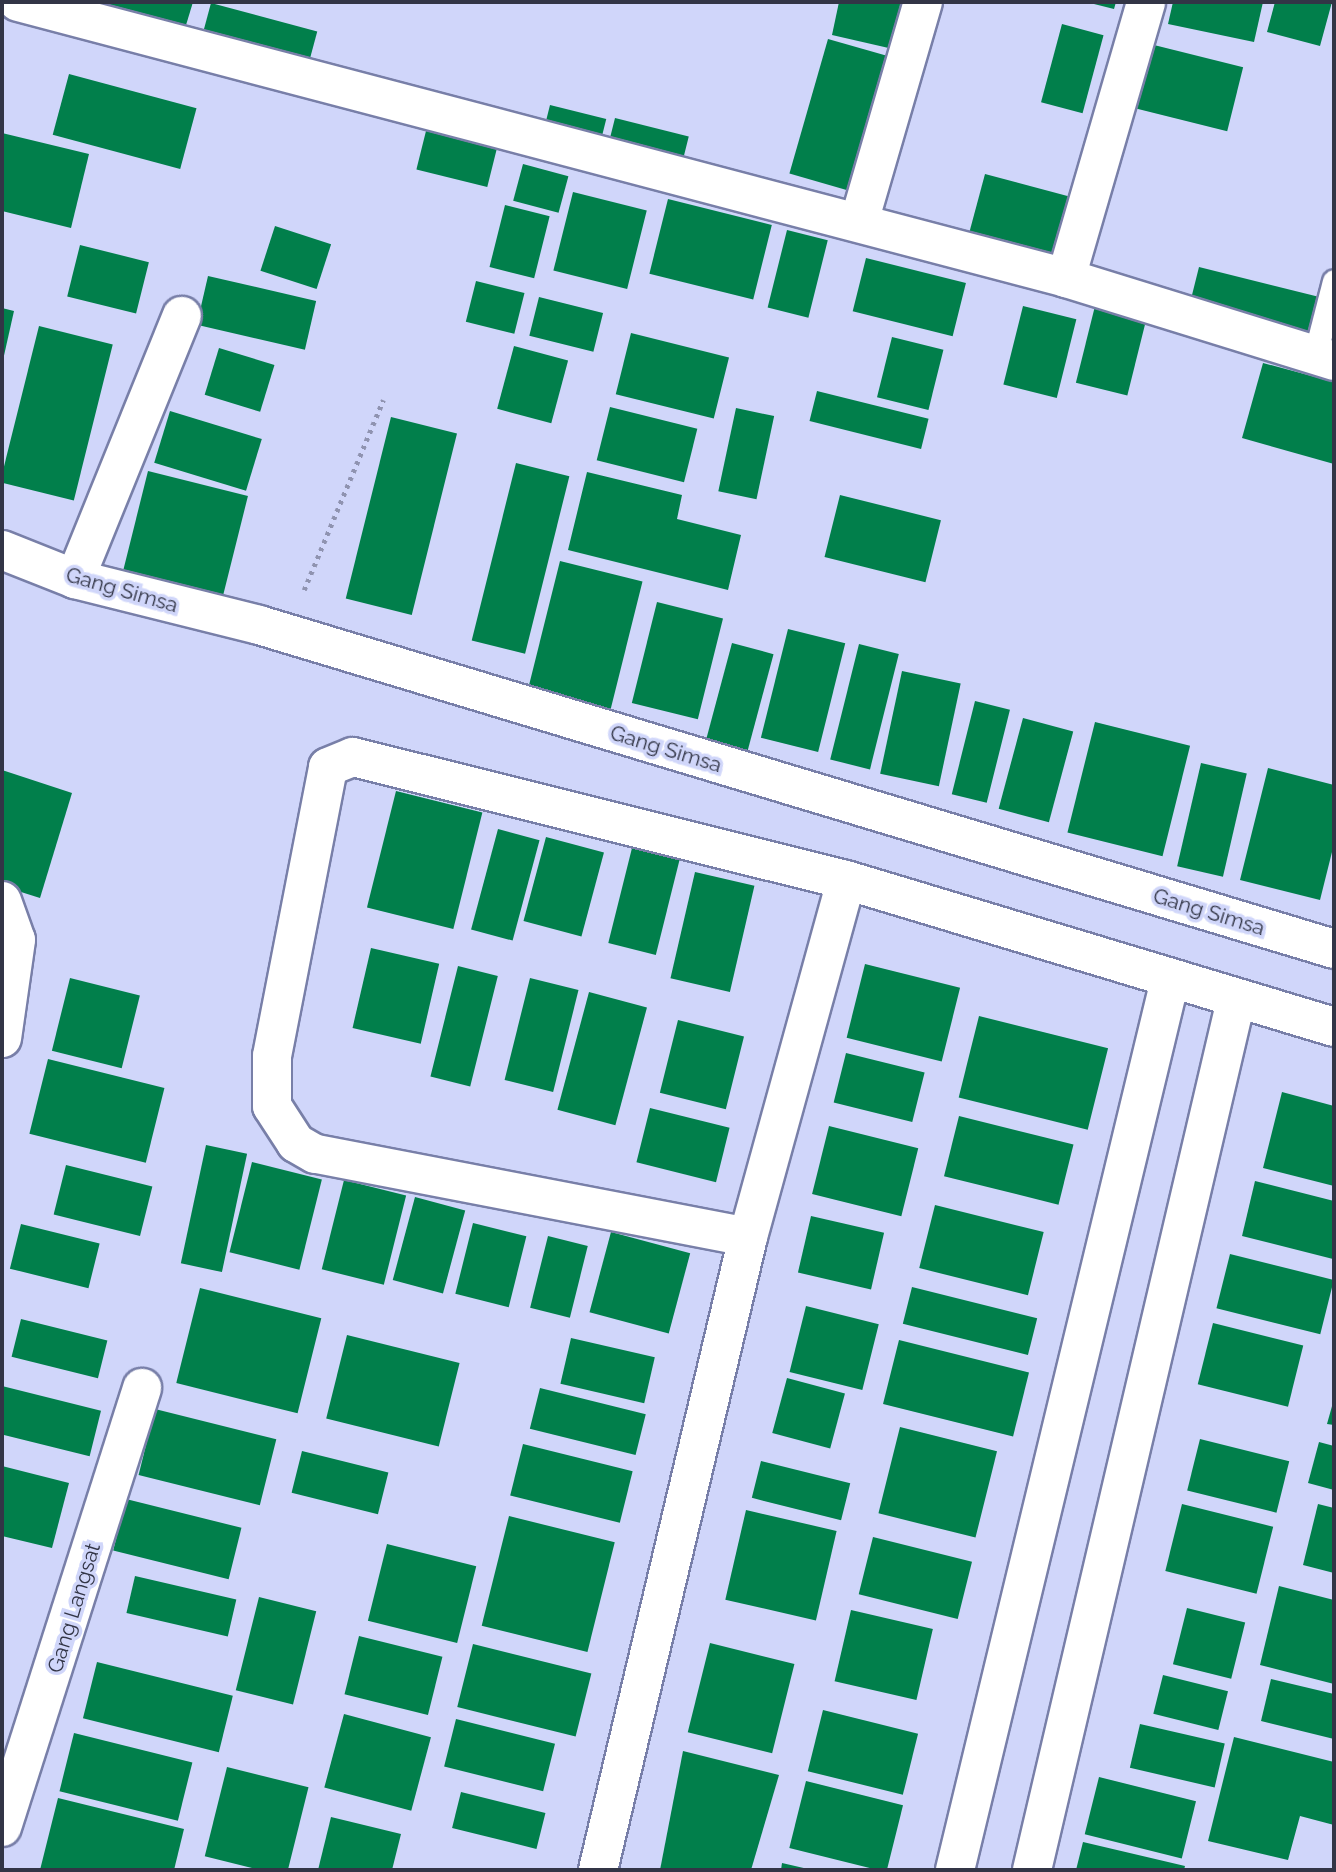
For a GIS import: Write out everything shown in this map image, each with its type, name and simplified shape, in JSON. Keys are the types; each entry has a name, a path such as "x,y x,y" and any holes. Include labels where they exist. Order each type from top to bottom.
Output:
{"street":[{"path":"19,2 1066,278 1324,358"},
{"path":"859,222 923,2"},
{"path":"1066,278 1146,2"},
{"path":"75,579 182,316"},
{"name":"Gang Simsa","path":"2,550 75,579 286,634 1333,945"},
{"path":"748,1237 315,1154 296,1143 272,1106 272,1056 320,786 328,766 353,757 846,880 1170,981 1334,1027"},
{"path":"598,1870 748,1237 846,880"},
{"path":"2,901 16,940 2,1038"},
{"path":"955,1870 1170,981"},
{"path":"1032,1870 1236,1000"},
{"name":"Gang Langsat","path":"2,1827 142,1388"}],"lane":[{"path":"1324,358 1334,281"}],"path":[{"path":"286,634 383,400"}],"building":[{"path":"74,2 193,2 183,35"},
{"path":"839,2 904,2 893,49 832,35"},
{"path":"1086,2 1116,2 1114,9"},
{"path":"1173,2 1263,2 1254,42 1168,24"},
{"path":"1275,2 1332,2 1320,46 1267,32"},
{"path":"211,3 317,31 308,64 202,36"},
{"path":"1062,24 1104,35 1083,113 1041,102"},
{"path":"828,39 889,56 850,191 789,174"},
{"path":"1150,44 1243,67 1227,131 1134,108"},
{"path":"69,74 197,108 180,169 53,135"},
{"path":"550,105 606,119 599,150 542,136"},
{"path":"615,118 689,136 680,171 606,153"},
{"path":"429,119 500,137 487,187 416,169"},
{"path":"2,133 89,154 71,228 2,211"},
{"path":"523,164 568,176 559,213 513,201"},
{"path":"985,174 1078,199 1059,267 967,243"},
{"path":"573,192 647,210 627,289 553,271"},
{"path":"668,199 772,225 753,300 649,274"},
{"path":"505,205 550,216 534,278 490,267"},
{"path":"275,226 331,244 317,289 260,271"},
{"path":"787,230 828,240 808,318 768,308"},
{"path":"80,245 149,262 136,314 67,296"},
{"path":"866,258 966,283 953,336 853,311"},
{"path":"1199,267 1317,297 1307,337 1189,308"},
{"path":"208,276 316,301 305,350 197,325"},
{"path":"476,281 525,293 514,334 466,322"},
{"path":"539,297 603,313 593,352 529,336"},
{"path":"1023,306 1076,319 1057,398 1003,385"},
{"path":"1095,306 1146,319 1127,395 1076,383"},
{"path":"2,308 14,311 3,360 2,360"},
{"path":"39,326 113,344 74,501 2,483"},
{"path":"631,333 729,357 714,419 616,394"},
{"path":"892,337 943,350 928,410 877,397"},
{"path":"514,346 568,360 551,423 497,409"},
{"path":"219,348 274,365 260,412 205,395"},
{"path":"1263,363 1334,382 1334,464 1242,438"},
{"path":"817,391 929,419 921,449 810,421"},
{"path":"610,407 697,429 684,482 597,460"},
{"path":"736,408 774,416 756,499 718,491"},
{"path":"170,411 262,439 246,491 154,463"},
{"path":"391,417 457,433 412,615 346,598"},
{"path":"516,463 569,476 525,654 472,641"},
{"path":"148,471 248,496 223,596 123,571"},
{"path":"587,472 682,495 677,519 741,535 728,590 568,550"},
{"path":"840,495 941,520 925,582 825,557"},
{"path":"560,561 642,582 611,709 528,688"},
{"path":"657,602 723,618 698,719 632,703"},
{"path":"788,629 845,643 818,752 761,738"},
{"path":"732,643 774,654 747,755 705,743"},
{"path":"859,644 899,654 870,769 830,759"},
{"path":"902,671 961,683 939,786 880,774"},
{"path":"975,701 1010,710 987,803 952,794"},
{"path":"1023,718 1073,731 1049,822 999,809"},
{"path":"1095,722 1190,746 1163,856 1067,833"},
{"path":"1201,763 1247,774 1223,877 1177,866"},
{"path":"1268,768 1334,785 1334,844 1320,900 1240,880"},
{"path":"2,770 72,793 40,898 2,886"},
{"path":"396,791 482,813 453,929 367,907"},
{"path":"498,829 540,840 513,941 471,929"},
{"path":"546,837 604,853 581,937 523,921"},
{"path":"632,848 680,860 656,955 608,943"},
{"path":"695,872 754,886 730,992 670,978"},
{"path":"371,948 439,964 421,1044 353,1028"},
{"path":"865,964 960,988 942,1061 847,1038"},
{"path":"458,966 498,976 470,1087 430,1077"},
{"path":"70,978 140,995 122,1068 52,1051"},
{"path":"530,978 579,990 553,1092 505,1080"},
{"path":"589,992 647,1008 615,1125 557,1110"},
{"path":"979,1016 1108,1048 1088,1130 959,1098"},
{"path":"678,1020 744,1036 726,1109 660,1093"},
{"path":"846,1053 925,1073 912,1122 834,1102"},
{"path":"48,1059 164,1088 146,1163 29,1134"},
{"path":"1282,1092 1334,1106 1334,1186 1263,1168"},
{"path":"650,1108 730,1128 716,1182 636,1162"},
{"path":"959,1116 1073,1145 1058,1205 944,1176"},
{"path":"829,1126 918,1148 901,1216 812,1194"},
{"path":"206,1145 247,1154 222,1272 181,1263"},
{"path":"252,1162 322,1179 299,1270 230,1252"},
{"path":"66,1165 152,1187 140,1236 54,1214"},
{"path":"344,1180 406,1195 384,1285 322,1269"},
{"path":"1255,1181 1334,1201 1333,1259 1242,1236"},
{"path":"415,1197 465,1210 443,1294 393,1280"},
{"path":"935,1205 1044,1232 1028,1295 919,1268"},
{"path":"811,1216 884,1233 871,1289 798,1273"},
{"path":"473,1223 526,1236 509,1307 455,1294"},
{"path":"21,1224 100,1244 88,1288 10,1269"},
{"path":"611,1232 690,1253 669,1333 590,1312"},
{"path":"548,1236 588,1246 570,1318 530,1308"},
{"path":"1230,1254 1334,1280 1320,1334 1216,1308"},
{"path":"912,1287 1037,1318 1028,1355 903,1324"},
{"path":"200,1288 321,1318 298,1413 176,1383"},
{"path":"806,1306 879,1324 862,1390 790,1372"},
{"path":"21,1319 107,1341 98,1378 12,1357"},
{"path":"1213,1323 1303,1345 1288,1407 1198,1384"},
{"path":"347,1335 460,1363 439,1447 326,1418"},
{"path":"571,1338 655,1357 644,1403 560,1384"},
{"path":"899,1340 1029,1372 1013,1436 883,1404"},
{"path":"787,1378 845,1394 830,1449 772,1433"},
{"path":"2,1386 101,1411 90,1456 2,1434"},
{"path":"540,1388 646,1414 636,1455 530,1429"},
{"path":"1334,1399 1334,1425 1327,1424"},
{"path":"155,1409 276,1439 260,1505 139,1475"},
{"path":"900,1427 997,1451 975,1538 878,1513"},
{"path":"1200,1439 1289,1461 1276,1513 1187,1490"},
{"path":"1319,1442 1334,1446 1334,1490 1308,1483"},
{"path":"523,1444 633,1471 620,1523 510,1495"},
{"path":"302,1451 388,1473 378,1514 292,1493"},
{"path":"761,1461 850,1483 841,1520 752,1498"},
{"path":"2,1466 69,1483 52,1548 2,1536"},
{"path":"126,1499 241,1528 229,1579 113,1550"},
{"path":"1182,1504 1273,1527 1257,1594 1165,1571"},
{"path":"1318,1504 1334,1508 1334,1573 1303,1565"},
{"path":"746,1510 837,1531 816,1621 725,1600"},
{"path":"509,1516 615,1542 587,1652 482,1626"},
{"path":"873,1537 972,1562 958,1619 859,1594"},
{"path":"387,1544 476,1566 457,1643 368,1621"},
{"path":"135,1576 236,1599 228,1636 126,1613"},
{"path":"1279,1586 1334,1600 1334,1684 1260,1665"},
{"path":"259,1597 316,1611 293,1704 236,1690"},
{"path":"1187,1608 1245,1623 1231,1679 1173,1664"},
{"path":"851,1610 933,1629 916,1700 835,1681"},
{"path":"359,1636 442,1657 428,1715 344,1694"},
{"path":"710,1643 794,1664 772,1753 688,1732"},
{"path":"473,1644 591,1674 576,1737 457,1707"},
{"path":"97,1662 233,1696 219,1752 83,1718"},
{"path":"1163,1675 1228,1691 1218,1730 1153,1714"},
{"path":"1271,1679 1334,1694 1334,1739 1261,1721"},
{"path":"823,1710 918,1734 903,1795 808,1771"},
{"path":"344,1714 431,1737 411,1811 324,1787"},
{"path":"456,1719 555,1744 543,1791 444,1767"},
{"path":"1140,1724 1225,1744 1215,1787 1130,1768"},
{"path":"74,1733 192,1763 178,1821 59,1791"},
{"path":"1234,1737 1334,1762 1334,1825 1300,1816 1288,1860 1208,1841"},
{"path":"683,1751 779,1775 751,1870 660,1870"},
{"path":"227,1767 309,1787 288,1870 260,1870 205,1856"},
{"path":"1099,1777 1196,1801 1182,1858 1085,1834"},
{"path":"806,1781 903,1805 887,1870 789,1848"},
{"path":"461,1792 545,1813 536,1849 452,1828"},
{"path":"58,1798 184,1829 174,1870 40,1870"},
{"path":"331,1817 401,1834 392,1870 318,1870"},
{"path":"1083,1842 1185,1866 1184,1870 1076,1870"},
{"path":"782,1863 808,1869 808,1870 781,1870"}]}
